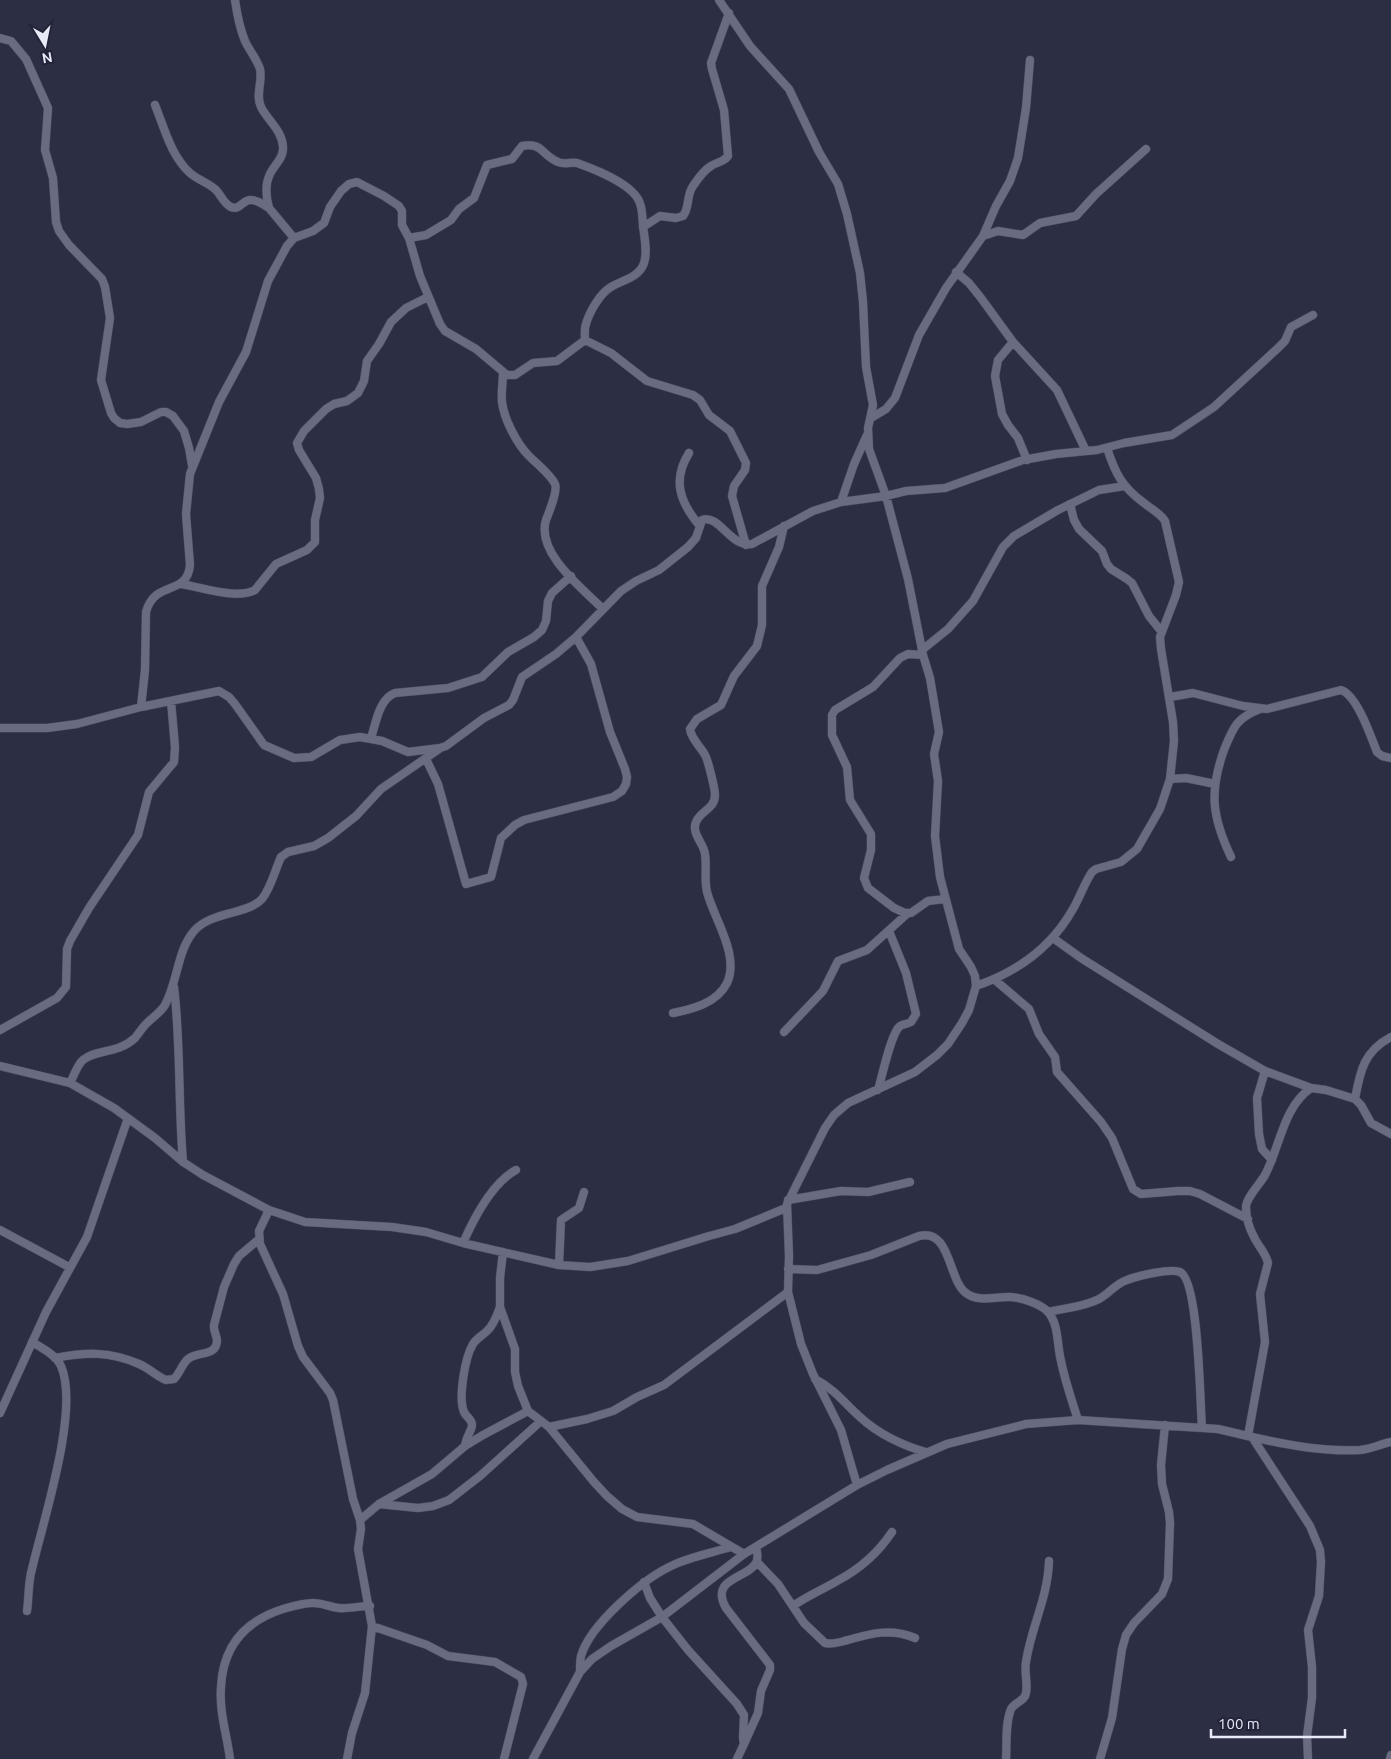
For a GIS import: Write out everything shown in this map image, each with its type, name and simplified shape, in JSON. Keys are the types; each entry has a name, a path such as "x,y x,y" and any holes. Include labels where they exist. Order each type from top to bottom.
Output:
{"street":[{"path":"235,0 244,40 260,69 259,96 261,106 279,133 283,147 283,153 267,180 266,195 269,208"},
{"path":"719,0 761,59 789,89 815,144 840,190 860,273 865,325 866,367 873,405 868,433 854,464 841,502"},
{"path":"643,227 660,216 676,218 683,216 688,207 692,188 709,167 725,160 728,156 724,110 712,63 729,13"},
{"path":"0,38 11,41 26,59 48,108 45,150 53,178 56,222 59,231 69,245 85,259 102,280 105,287 110,318 101,380 111,413 114,418 127,424 140,422 161,412 166,412 173,416 184,431 192,467"},
{"path":"871,418 886,409 895,398 918,335 956,272 973,252 1010,181 1016,165 1026,108 1030,60"},
{"path":"155,105 176,155 188,172 215,189 227,204 232,207 238,207 247,200 252,200 269,208 294,238"},
{"path":"409,238 426,235 451,220 461,206 474,198 486,165 512,159 520,147 531,144 536,145 556,162 575,163 605,175 625,186 640,201 645,254 644,262 641,270 628,279 607,289 586,324 585,340"},
{"path":"982,236 998,231 1023,235 1040,223 1074,216 1146,149"},
{"path":"141,707 145,670 145,620 148,604 152,597 186,580 190,565 186,514 192,467 219,402 246,352 268,282 282,254 294,238 320,227 326,219 330,207 341,191 349,184 357,182 384,196 398,206 402,211 403,227 409,238 416,267 440,324 446,331 476,348 507,375 512,376 534,363 556,360 585,340"},
{"path":"956,272 981,298 1013,342 1057,390 1086,451"},
{"path":"181,584 234,594 250,592 254,590 276,564 312,546 315,542 315,520 320,498 316,478 299,450 297,443 304,431 326,409 334,404 346,401 358,393 364,381 367,361 391,322 406,308 428,297"},
{"path":"70,1083 85,1058 116,1050 136,1036 162,1010 166,1004 184,949 195,929 208,920 260,901 268,889 281,858 285,854 314,846 328,838 348,823 381,789 484,718 509,704 522,677 556,654 576,637 628,586 659,570 688,547 696,538 702,520 714,521 731,538 746,545 752,544 814,511 841,502 886,496 906,490 945,488 1027,460 1107,448 1124,443 1166,436 1191,424 1225,398 1285,341 1291,327 1313,315"},
{"path":"585,340 611,353 647,381 693,395 699,399 709,415 730,431 746,464 745,470 734,486 732,496 746,545"},
{"path":"1013,342 998,360 995,376 1000,405 1005,420 1018,438 1027,460"},
{"path":"503,372 502,405 514,436 525,451 555,483 555,490 545,525 547,545 554,557 603,609"},
{"path":"857,1486 841,1430 815,1379 801,1344 788,1292 789,1240 787,1204 825,1128 834,1115 848,1103 915,1072 937,1056 962,1023 969,1010 976,986 975,976 971,967 959,950 940,877 935,836 939,792 934,754 939,732 930,678 908,580 886,496 869,449 868,433"},
{"path":"976,986 995,980 1024,964 1053,938 1073,910 1092,872 1096,869 1121,862 1137,849 1160,809 1170,779 1174,742 1170,697 1161,649 1161,631 1179,582 1168,530 1163,518 1132,494 1125,486 1114,469 1107,448"},
{"path":"689,454 682,464 679,482 684,504 699,525"},
{"path":"908,913 894,908 878,898 868,888 864,880 871,850 871,834 851,803 847,768 833,742 832,713 874,687 900,658 908,654 923,652 948,629 974,601 1009,539 1048,515 1102,489 1125,486"},
{"path":"1070,504 1074,520 1079,529 1102,551 1111,570 1127,578 1132,584 1148,616 1161,631"},
{"path":"673,1013 694,1008 715,997 726,984 730,974 730,960 725,940 707,892 705,852 694,828 696,822 713,804 715,798 714,789 707,757 691,734 690,729 697,719 721,705 738,669 758,646 762,625 762,586 779,547 784,526"},
{"path":"371,738 382,707 390,695 448,688 474,681 487,674 508,652 534,637 545,626 548,601 552,593 571,576"},
{"path":"426,759 438,784 466,884 491,877 501,838 520,822 596,802 622,791 627,777 625,769 610,732 591,664 576,637"},
{"path":"0,728 60,727 141,707 219,691 235,704 264,745 294,758 311,757 347,738 371,738 408,752 440,748"},
{"path":"1231,857 1216,821 1215,784 1219,764 1233,727 1240,719 1262,709 1334,691 1346,691 1363,716 1377,752 1382,756 1391,758"},
{"path":"1170,697 1193,693 1262,709"},
{"path":"0,1030 57,998 66,987 70,941 89,908 138,835 149,792 174,762 171,701"},
{"path":"1170,779 1186,778 1215,784"},
{"path":"784,1032 823,992 838,961 867,950 908,913 917,910 928,902 945,899"},
{"path":"878,1090 889,1048 897,1030 911,1022 916,1014 906,973 889,932"},
{"path":"1053,938 1081,958 1203,1035 1265,1071 1311,1088 1326,1090 1355,1099 1361,1105 1371,1123 1391,1134"},
{"path":"995,980 1029,1008 1039,1034 1055,1058 1057,1072 1101,1122 1112,1138 1133,1189 1141,1194 1178,1191 1200,1194 1248,1219"},
{"path":"173,984 178,1021 179,1124 183,1162"},
{"path":"1355,1099 1366,1058 1374,1049 1391,1037"},
{"path":"0,1066 70,1083 114,1108 204,1176 269,1210 305,1222 392,1227 426,1232 463,1243 558,1265 590,1267 628,1262 748,1225 787,1204 841,1191 868,1192 910,1182"},
{"path":"1265,1071 1257,1098 1259,1134 1262,1149 1272,1160"},
{"path":"1308,1759 1306,1736 1312,1690 1312,1667 1308,1630 1319,1596 1322,1562 1320,1550 1310,1526 1250,1436 1265,1342 1260,1294 1268,1263 1267,1258 1253,1236 1246,1206 1247,1201 1264,1177 1286,1122 1303,1095 1311,1088"},
{"path":"0,1413 32,1342 86,1237 128,1118"},
{"path":"463,1243 476,1215 494,1190 505,1177 516,1170"},
{"path":"558,1265 561,1220 579,1208 584,1192"},
{"path":"269,1210 259,1231 258,1240 283,1294 303,1357 330,1393 333,1400 352,1499 360,1520 361,1529 358,1549 370,1606 372,1626 364,1693 352,1733 347,1759"},
{"path":"0,1230 69,1267"},
{"path":"788,1269 818,1270 871,1255 919,1236 933,1236 945,1250 960,1286 968,1294 988,1299 1012,1297 1037,1305 1048,1312 1053,1322 1060,1359 1078,1420"},
{"path":"55,1358 85,1353 112,1355 140,1364 166,1380 174,1378 189,1358 194,1355 210,1352 216,1346 217,1340 214,1325 229,1276 239,1256 258,1240"},
{"path":"503,1252 500,1278 500,1307 513,1340 518,1386 528,1411 549,1427 594,1482 622,1509 644,1518 693,1524 744,1554"},
{"path":"1048,1312 1082,1305 1098,1299 1114,1286 1129,1279 1160,1272 1181,1272 1185,1276 1189,1287 1195,1315 1202,1428"},
{"path":"549,1427 588,1419 613,1411 637,1397 664,1386 788,1292"},
{"path":"466,1446 466,1438 472,1427 472,1422 464,1411 462,1403 463,1378 472,1345 488,1330 500,1307"},
{"path":"27,1611 30,1574 58,1459 66,1408 66,1390 60,1364 55,1358 32,1342"},
{"path":"815,1379 834,1390 868,1424 888,1436 926,1452"},
{"path":"360,1520 379,1504 432,1474 466,1446 528,1411"},
{"path":"533,1759 580,1672 592,1660 611,1646 662,1616 744,1554 857,1486 946,1444 1026,1424 1078,1420 1202,1428 1302,1447 1348,1450 1365,1449 1391,1442"},
{"path":"379,1504 418,1508 433,1506 449,1500 480,1476 541,1421"},
{"path":"1100,1759 1112,1718 1122,1649 1126,1635 1134,1623 1162,1594 1168,1579 1170,1523 1162,1484 1161,1464 1165,1425"},
{"path":"793,1606 810,1594 836,1582 862,1566 878,1551 892,1532"},
{"path":"580,1672 582,1655 593,1634 609,1615 644,1582 670,1566 732,1547"},
{"path":"756,1547 757,1562 778,1584 804,1623 825,1643 834,1644 882,1632 894,1632 915,1638"},
{"path":"1006,1759 1008,1721 1011,1710 1016,1703 1024,1699 1026,1694 1025,1664 1046,1587 1049,1561"},
{"path":"737,1759 758,1713 761,1691 770,1670 770,1665 726,1608 722,1592 724,1586 730,1580 752,1568 757,1562"},
{"path":"644,1582 650,1598 662,1616 688,1650 742,1711 745,1718 744,1744"},
{"path":"230,1759 222,1720 221,1680 227,1658 235,1641 244,1629 255,1620 271,1613 305,1603 324,1604 340,1608 370,1606"},
{"path":"372,1626 427,1645 448,1656 495,1662 521,1677 523,1684 504,1759"},
{"path":"1390,1759 1391,1755"}]}
